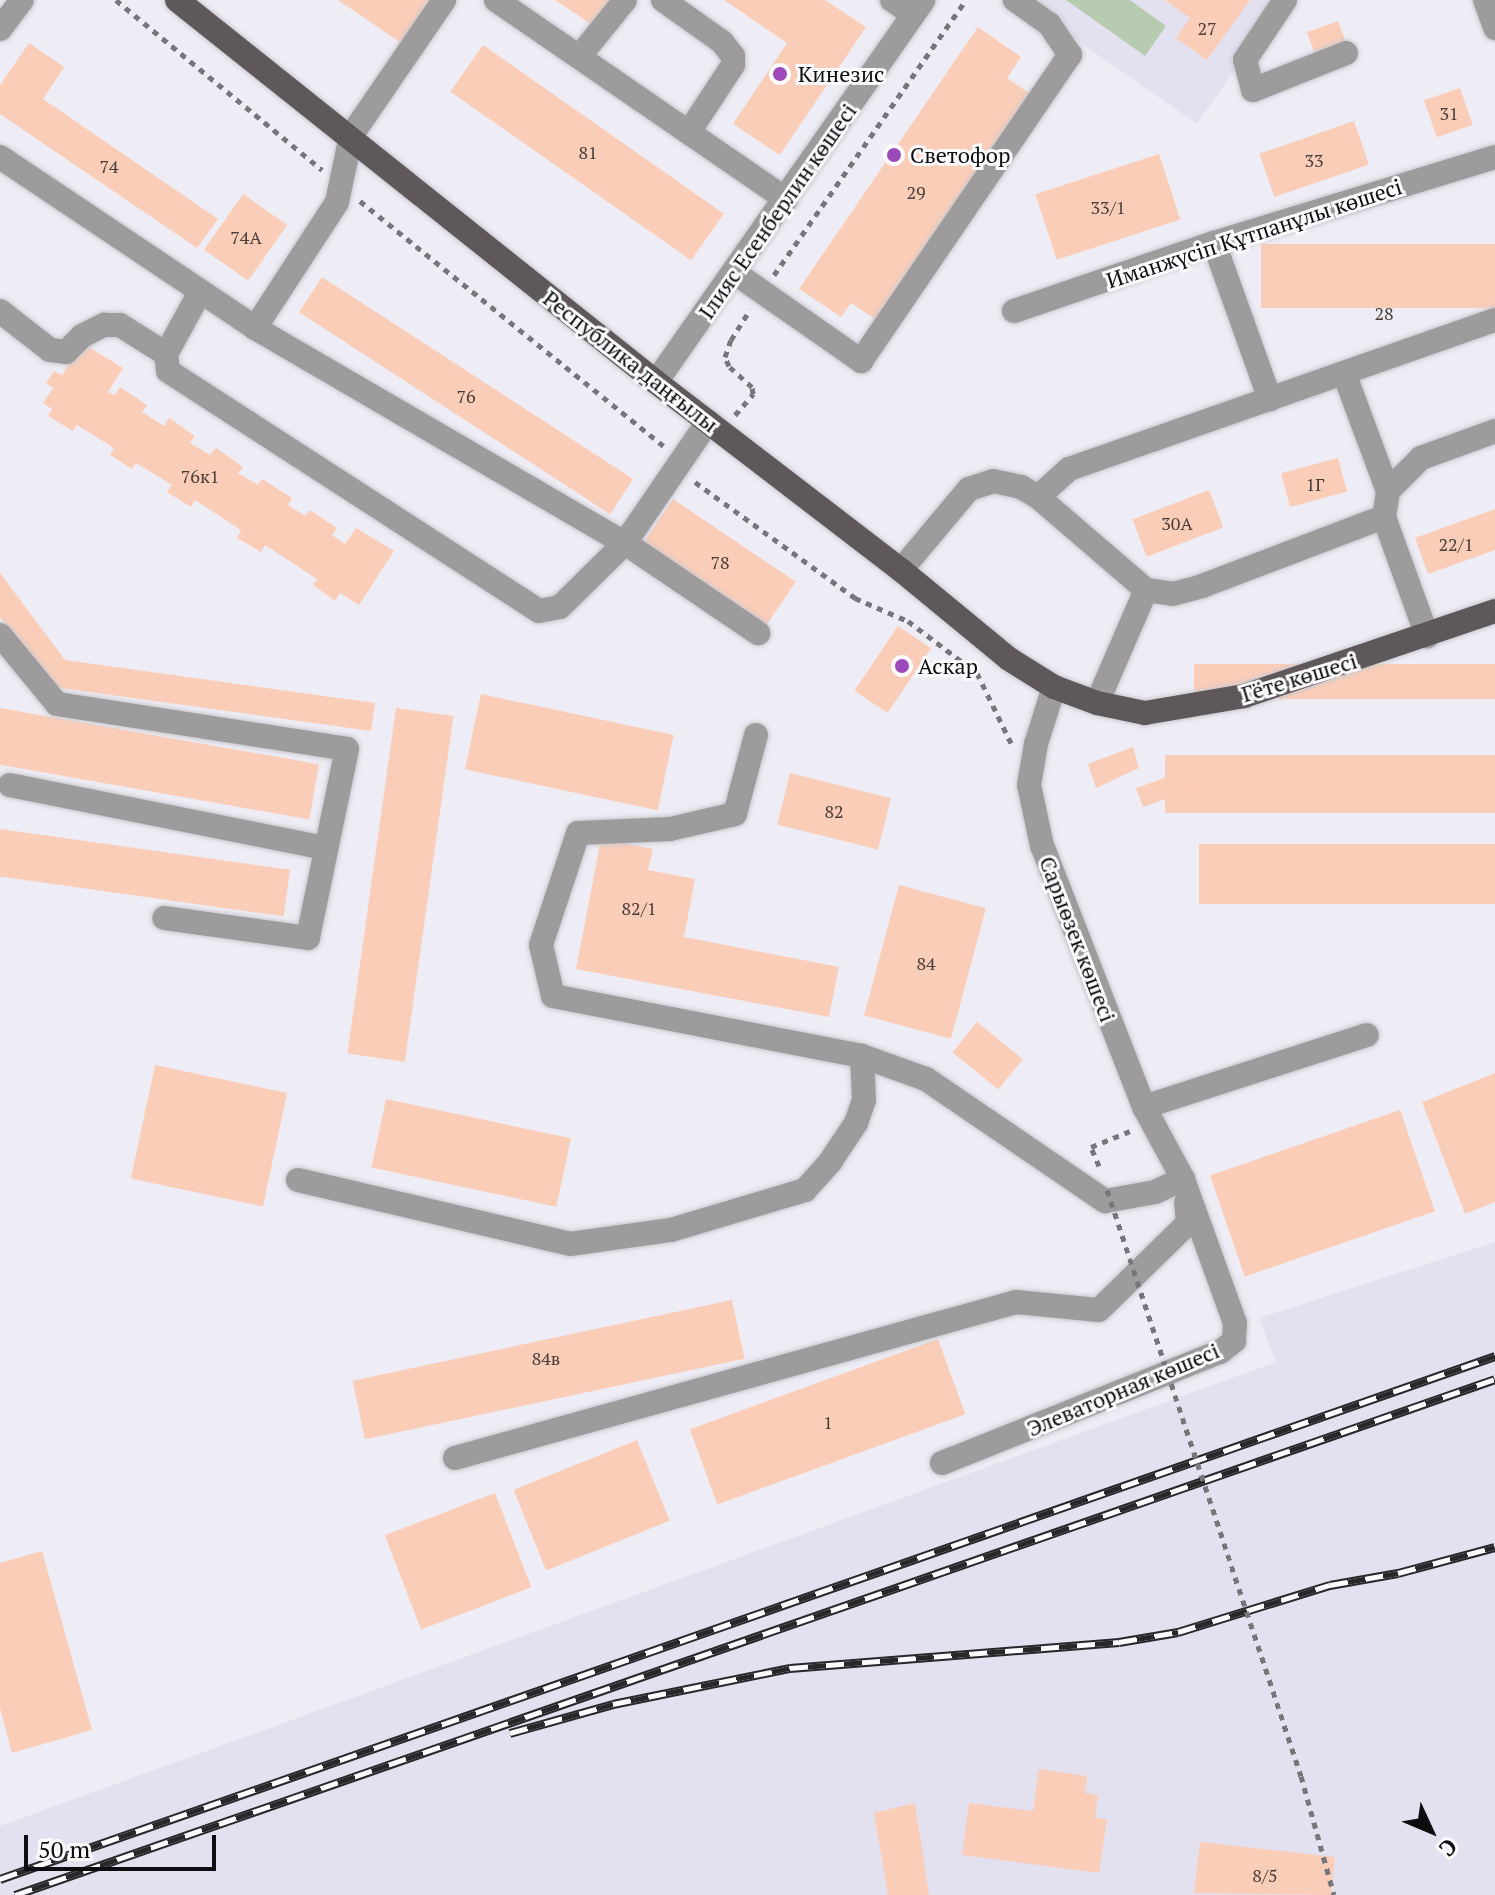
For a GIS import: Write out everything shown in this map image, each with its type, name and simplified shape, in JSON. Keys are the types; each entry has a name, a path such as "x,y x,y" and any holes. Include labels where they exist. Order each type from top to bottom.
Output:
{"main road":[{"name":"Республика даңғылы","path":"177,0 656,382 901,570 1009,659 1054,687 1097,703"},
{"name":"Гёте көшесі","path":"1097,703 1145,713 1244,696 1495,611"}],"street":[{"path":"0,29 22,0"},
{"path":"255,328 337,202 351,136 444,0"},
{"path":"496,0 786,199"},
{"path":"579,57 625,0"},
{"path":"663,0 722,42 733,56 733,65 689,132"},
{"path":"892,0 918,7"},
{"path":"735,273 861,361 1070,55 1049,24 1015,0"},
{"path":"1285,0 1245,60 1253,90 1346,53"},
{"path":"1485,0 1495,28"},
{"name":"Ілияс Есенберлин көшесі","path":"656,382 918,7"},
{"path":"0,157 255,328 625,543 758,633"},
{"name":"Иманжүсіп Құтпанұлы көшесі","path":"1014,311 1214,243 1495,157"},
{"path":"1214,243 1270,399"},
{"path":"200,292 166,354 168,371 539,611 560,607 625,543 682,461 714,427"},
{"path":"0,311 50,350 66,352 82,336 104,325 120,325 166,354"},
{"path":"1038,497 1069,469 1495,320"},
{"path":"1344,373 1388,491 1384,517 1427,636"},
{"path":"1388,491 1421,458 1495,431"},
{"path":"901,570 969,489 993,481 1021,487 1038,497 1146,590 1173,594 1202,586 1384,517"},
{"path":"1097,703 1146,590"},
{"path":"0,635 57,704 347,749 308,938 164,918"},
{"name":"Сарыөзек көшесі","path":"1054,687 1036,744 1029,785 1042,846 1144,1107 1183,1179"},
{"path":"455,1458 1016,1302 1099,1310 1188,1223 1183,1179 1155,1192 1105,1201 926,1079 862,1056 553,996 541,945 578,833 670,829 735,814 756,735"},
{"path":"10,785 326,848"},
{"path":"1144,1107 1367,1035"},
{"path":"298,1180 570,1244 671,1230 805,1190 830,1162 856,1123 864,1100 862,1056"},
{"name":"Элеваторная көшесі","path":"942,1463 1220,1352 1234,1341 1235,1323 1183,1179"}],"path":[{"path":"116,0 340,186 695,471 692,475 696,485 855,598 908,621 977,673 1029,785"},
{"path":"714,427 753,394 752,387 729,366 725,357 731,340 966,0"},
{"path":"1131,1130 1091,1147 1301,1776 1334,1895"}],"shaded area":[{"path":"1019,0 1283,0 1197,124"},
{"path":"1495,1242 1495,1895 0,1895 0,1826 1276,1362 1259,1318"}],"green space":[{"path":"1066,0 1130,0 1166,26 1145,56"}],"building":[{"path":"338,0 435,0 404,45"},
{"path":"555,0 612,0 594,26"},
{"path":"724,0 825,0 866,27 780,155 733,124 787,43"},
{"path":"1165,0 1250,0 1207,60 1176,38 1190,18"},
{"path":"1338,21 1347,46 1316,58 1307,32"},
{"path":"978,27 1021,57 1007,78 1032,95 878,321 851,303 841,317 799,289"},
{"path":"29,43 64,67 43,99 218,219 197,248 0,114 0,85"},
{"path":"483,45 724,214 691,260 450,92"},
{"path":"1460,88 1473,125 1437,137 1424,100"},
{"path":"1354,121 1369,164 1274,197 1259,154"},
{"path":"1159,154 1180,220 1057,260 1035,194"},
{"path":"243,194 287,225 248,281 204,250"},
{"path":"1261,244 1495,244 1495,308 1261,308"},
{"path":"322,277 633,479 610,514 299,312"},
{"path":"82,343 123,368 108,392 115,395 120,387 147,405 142,412 164,426 169,418 195,436 190,443 210,455 216,448 243,467 238,473 258,485 262,479 292,498 288,505 305,516 310,510 337,528 332,535 345,544 356,528 394,551 359,605 340,593 335,601 313,585 317,579 265,545 261,552 237,538 241,530 195,500 191,507 167,492 172,485 136,463 132,469 110,455 114,448 77,425 73,431 48,416 52,409 43,403 53,388 46,383 54,371 62,375"},
{"path":"1338,458 1347,492 1290,507 1281,473"},
{"path":"1209,490 1223,527 1147,557 1132,519"},
{"path":"673,499 796,582 767,625 644,542"},
{"path":"1495,509 1495,550 1428,574 1415,538"},
{"path":"0,573 65,660 375,703 371,731 53,687 0,617"},
{"path":"898,626 931,648 888,713 854,691"},
{"path":"1194,664 1495,664 1495,699 1194,699"},
{"path":"481,694 674,735 658,810 465,769"},
{"path":"0,708 319,764 309,819 0,765"},
{"path":"396,708 453,716 405,1062 347,1054"},
{"path":"1133,747 1139,768 1096,788 1088,764"},
{"path":"1165,755 1495,755 1495,813 1165,813"},
{"path":"1200,765 1207,784 1143,807 1136,788"},
{"path":"790,773 891,798 878,850 777,824"},
{"path":"0,829 290,870 284,916 0,876"},
{"path":"601,839 653,849 648,870 695,879 684,937 839,967 829,1017 576,969"},
{"path":"1199,844 1495,844 1495,904 1199,904"},
{"path":"899,885 986,908 951,1039 864,1015"},
{"path":"977,1022 1023,1059 998,1089 952,1052"},
{"path":"155,1065 287,1093 263,1207 131,1178"},
{"path":"1495,1073 1495,1202 1465,1214 1422,1102"},
{"path":"386,1099 571,1138 556,1207 371,1167"},
{"path":"1400,1110 1435,1211 1245,1277 1210,1175"},
{"path":"732,1300 744,1359 365,1439 352,1381"},
{"path":"938,1339 965,1414 717,1504 690,1429"},
{"path":"637,1440 670,1521 546,1570 514,1490"},
{"path":"495,1493 531,1587 421,1630 385,1535"},
{"path":"42,1551 92,1730 12,1753 0,1708 0,1563"},
{"path":"1039,1769 1087,1776 1085,1793 1098,1795 1095,1818 1107,1819 1099,1873 962,1855 969,1803 1033,1811"},
{"path":"915,1803 929,1895 888,1895 874,1813"},
{"path":"1200,1842 1335,1857 1331,1895 1194,1893"}],"railway":[{"path":"0,1879 1495,1356"},
{"path":"15,1895 1495,1379"},
{"path":"510,1733 613,1704 790,1668 1119,1642 1178,1632 1330,1585 1398,1573 1495,1547"}],"place":[{"name":"Кинезис","path":"780,74"},
{"name":"Светофор","path":"894,155"},
{"name":"Аскар","path":"902,666"}]}
